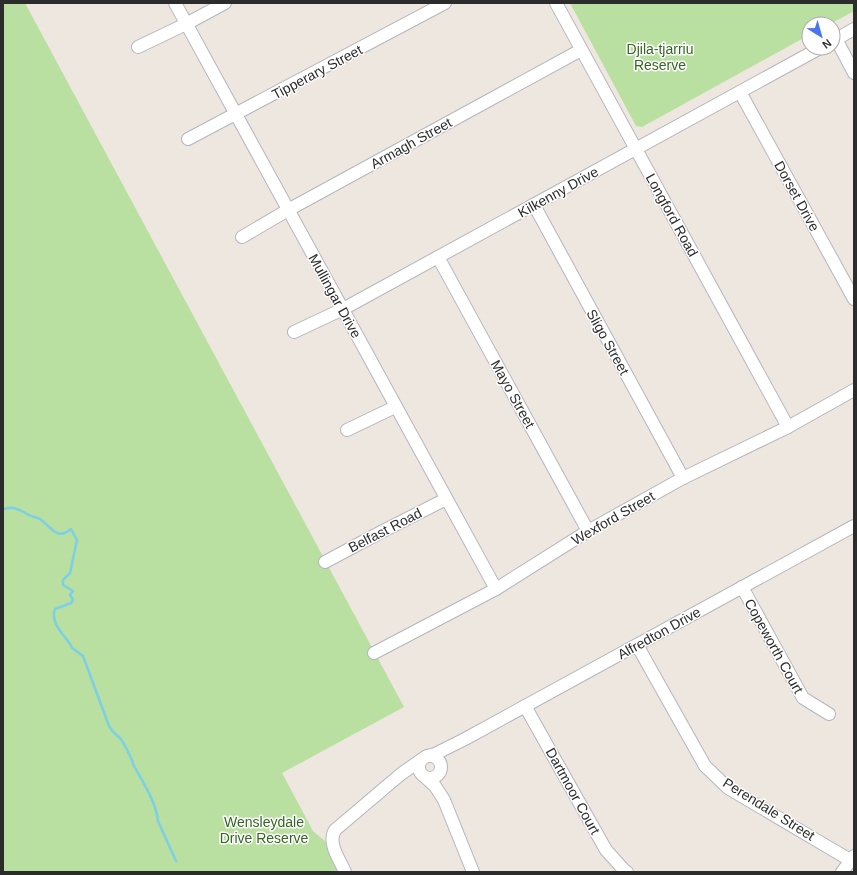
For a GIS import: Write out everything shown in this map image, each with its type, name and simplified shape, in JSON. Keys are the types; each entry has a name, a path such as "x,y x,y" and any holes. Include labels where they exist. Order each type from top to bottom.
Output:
{"street":[{"name":"Mullingar Drive","path":"175,3 344,309 395,407 496,589"},
{"path":"138,47 225,3"},
{"name":"Tipperary Street","path":"188,139 445,3"},
{"name":"Longford Road","path":"556,3 788,427"},
{"path":"841,36 854,29"},
{"name":"Armagh Street","path":"242,237 288,210 581,50"},
{"path":"841,52 854,73"},
{"name":"Kilkenny Drive","path":"294,332 344,309 805,56"},
{"name":"Dorset Drive","path":"740,92 854,299"},
{"name":"Sligo Street","path":"534,205 683,478"},
{"name":"Mayo Street","path":"438,257 588,531"},
{"name":"Wexford Street","path":"374,653 496,589 588,531 683,478 788,427 854,390"},
{"path":"347,430 395,407"},
{"name":"Belfast Road","path":"325,562 446,499"},
{"path":"851,528 854,540"},
{"name":"Alfredton Drive","path":"345,872 332,843 333,832 390,785 401,774 424,758 465,739 851,528"},
{"name":"Copeworth Court","path":"742,587 803,698 829,714"},
{"name":"Perendale Street","path":"637,645 705,766 728,788 852,858"},
{"name":"Dartmoor Court","path":"525,706 606,850 627,872"},
{"name":"Alfredton Drive","path":"440,769 447,757 465,739"},
{"path":"444,800 440,763 432,756 424,758 419,768 420,773 435,786 444,800 473,872"},
{"path":"390,785 415,776 434,777 438,774 440,769"},
{"path":"842,872 852,858"}],"green space":[{"name":"Wensleydale Drive Reserve","path":"3,3 25,3 404,707 282,773 313,831 326,842 338,872 3,872"},
{"name":"Djila-tjarriu Reserve","path":"570,3 854,3 854,11 841,18 841,16 801,16 801,39 642,127 636,126"}],"waterway":[{"path":"3,509 14,508 30,516 39,518 54,532 62,534 71,529 77,540 70,573 63,580 63,585 73,591 70,595 73,600 71,603 55,609 54,619 58,628 72,648 83,656 109,726 123,742 148,791 155,806 158,821 176,861"}]}
